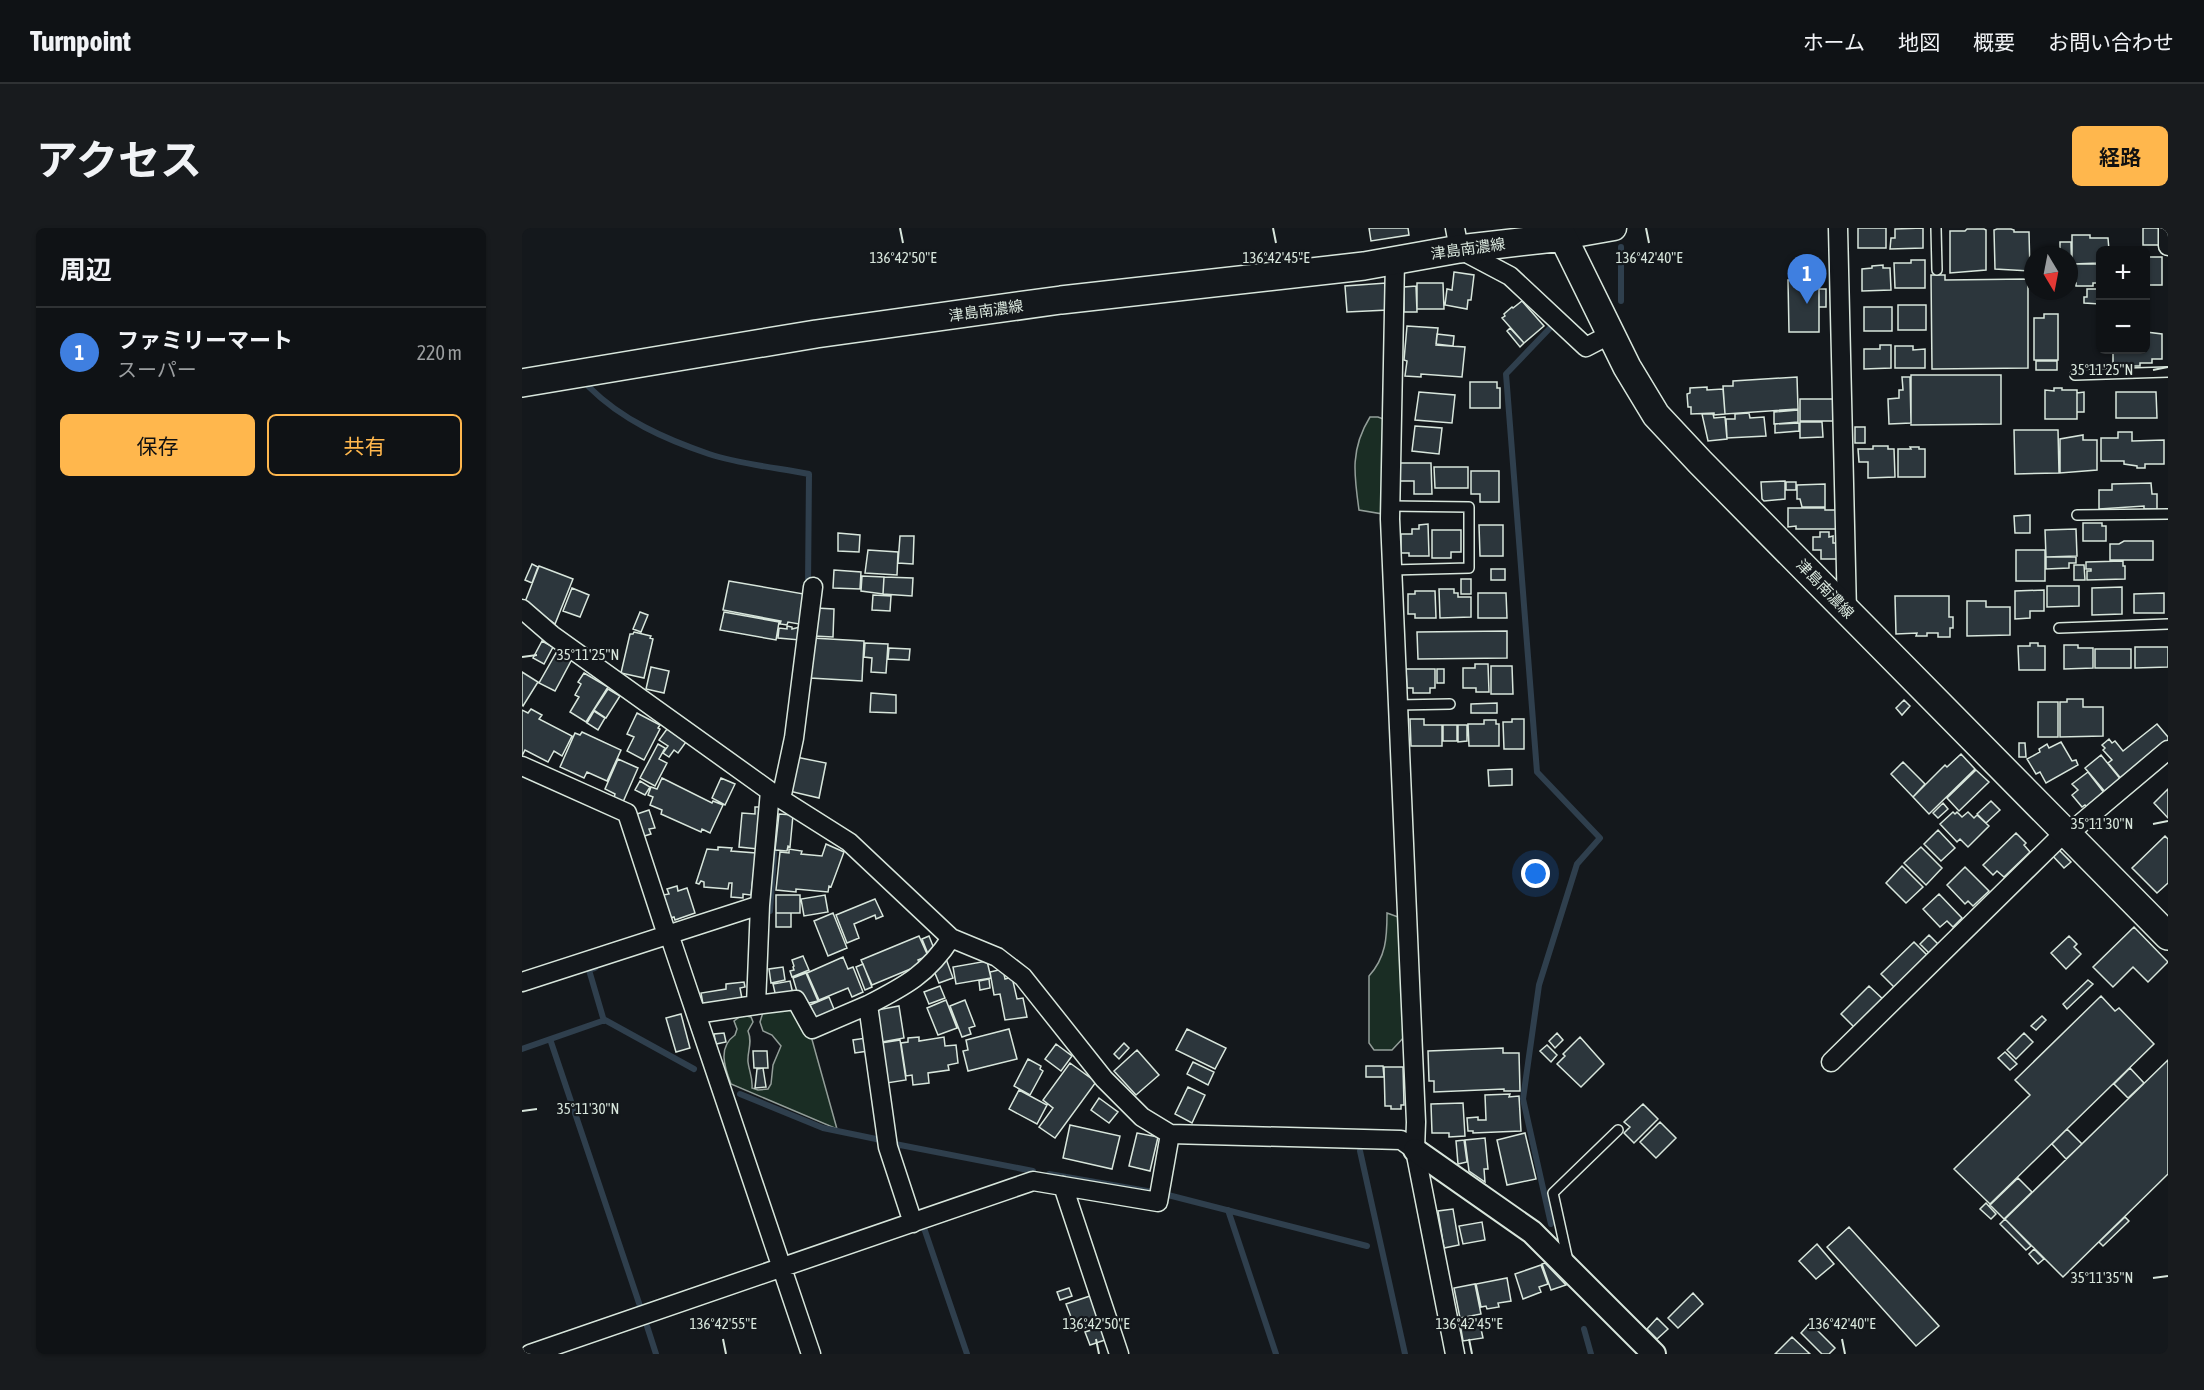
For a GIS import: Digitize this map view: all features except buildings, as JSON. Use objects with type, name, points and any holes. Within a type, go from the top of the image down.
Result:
[{"type":"main road","points":[[1561,232],[1614,228]]},
{"type":"main road","name":"津島南濃線","points":[[522,383],[816,334],[1061,300],[1364,266],[1395,260],[1457,239],[1561,232],[1627,367],[1656,415],[1847,612],[2168,936]]},
{"type":"street","points":[[1838,228],[1847,612]]},
{"type":"street","points":[[2168,228],[2168,246]]},
{"type":"street","points":[[1457,239],[1510,276],[1586,347],[1611,334]]},
{"type":"street","points":[[1395,260],[1392,570],[1416,1122],[1415,1150],[1455,1354]]},
{"type":"street","points":[[756,1005],[760,905],[776,795],[794,738],[813,587]]},
{"type":"street","points":[[522,609],[552,635],[776,795],[849,842],[951,938],[998,957],[1023,977],[1104,1079],[1142,1117],[1170,1134],[1401,1140],[1532,1232],[1654,1354]]},
{"type":"street","points":[[1831,1062],[2066,833],[2168,750]]},
{"type":"street","points":[[522,766],[627,813],[811,1354]]},
{"type":"street","points":[[522,982],[760,905]]},
{"type":"street","points":[[696,1014],[796,1000],[812,1029],[868,1005],[913,981],[942,952],[951,938]]},
{"type":"street","points":[[868,1005],[888,1147],[913,1223]]},
{"type":"street","points":[[530,1354],[1033,1181],[1158,1203],[1170,1134]]},
{"type":"street","points":[[1063,1186],[1119,1354]]},
{"type":"lane","points":[[1936,228],[1937,270]]},
{"type":"lane","points":[[2075,375],[2168,372]]},
{"type":"lane","points":[[1391,506],[1469,507],[1469,568],[1392,570]]},
{"type":"lane","points":[[2077,515],[2168,514]]},
{"type":"lane","points":[[2059,628],[2168,624]]},
{"type":"lane","points":[[1398,705],[1450,704]]},
{"type":"lane","points":[[1571,1271],[1553,1193],[1618,1130]]},
{"type":"green space","points":[[1370,417],[1386,420],[1383,514],[1359,510],[1357,497],[1356,451]]},
{"type":"green space","points":[[1387,913],[1401,918],[1406,1035],[1392,1050],[1374,1050],[1369,1043],[1369,976],[1379,962],[1384,947]]},
{"type":"green space","points":[[795,1005],[811,1036],[837,1129],[731,1084],[728,1077],[724,1051],[737,1029],[734,1021],[742,1015],[751,1017],[753,1022],[748,1031],[750,1039],[748,1065],[752,1088],[768,1089],[771,1084],[773,1065],[781,1046],[772,1035],[763,1031],[760,1022],[764,1009]]},
{"type":"waterway","points":[[1621,247],[1621,301]]},
{"type":"waterway","points":[[1550,328],[1506,374],[1537,772],[1600,838],[1577,864],[1539,985],[1523,1099],[1551,1224]]},
{"type":"waterway","points":[[589,387],[630,419],[676,442],[733,460],[809,474],[808,586]]},
{"type":"waterway","points":[[770,911],[776,828]]},
{"type":"waterway","points":[[595,968],[589,970],[604,1021]]},
{"type":"waterway","points":[[522,1049],[605,1020],[694,1069]]},
{"type":"waterway","points":[[550,1039],[641,1309]]},
{"type":"waterway","points":[[740,1094],[823,1128],[881,1140]]},
{"type":"waterway","points":[[897,1149],[895,1144],[1033,1171]]},
{"type":"waterway","points":[[1360,1151],[1405,1354]]},
{"type":"waterway","points":[[1049,1174],[1153,1192]]},
{"type":"waterway","points":[[1168,1195],[1367,1246]]},
{"type":"waterway","points":[[1228,1210],[1276,1354]]},
{"type":"waterway","points":[[924,1228],[967,1354]]},
{"type":"waterway","points":[[646,1323],[656,1354]]},
{"type":"waterway","points":[[1584,1329],[1591,1354]]},
{"type":"place","name":"ファミリーマート","points":[[1807,304]]}]
